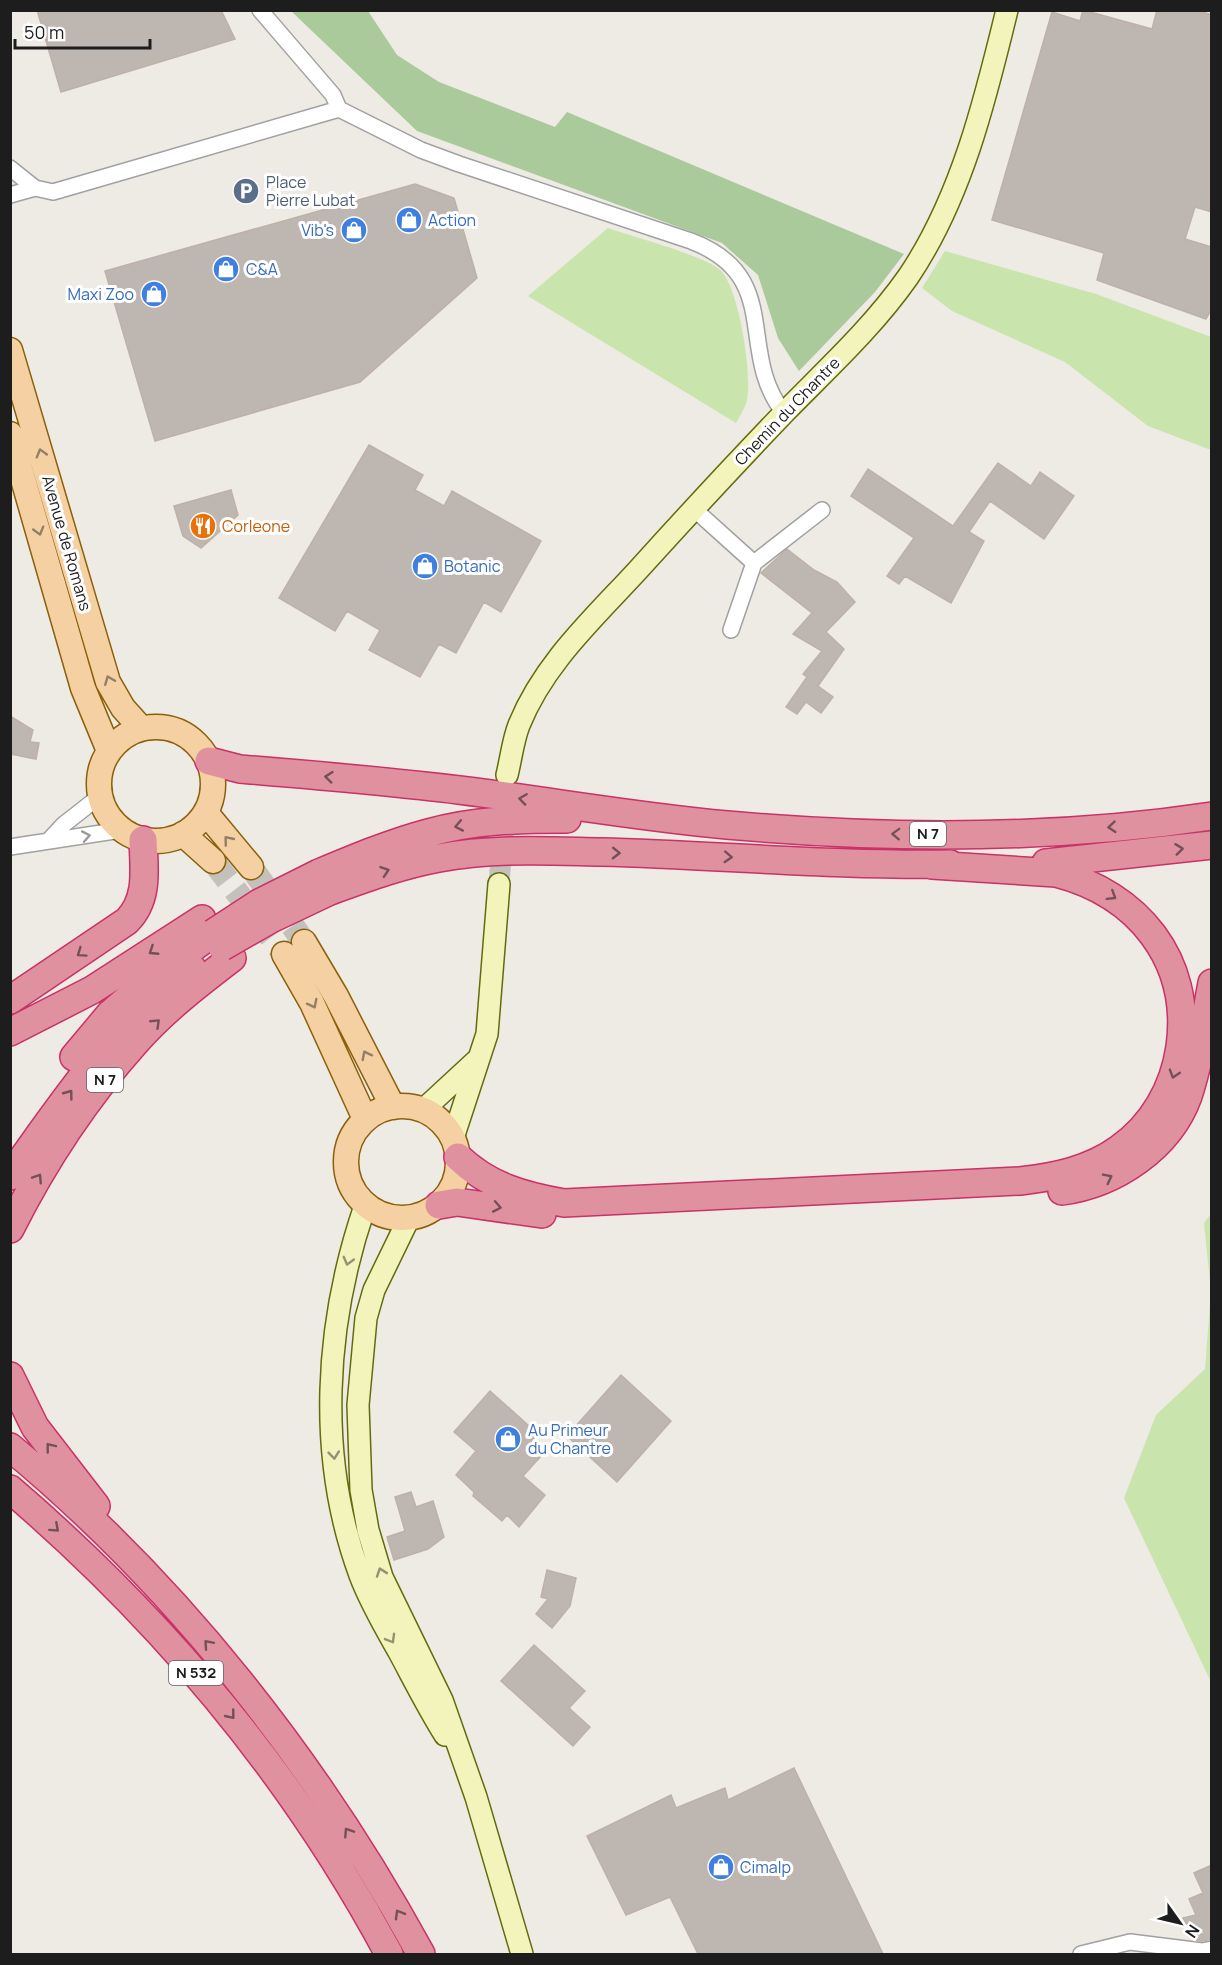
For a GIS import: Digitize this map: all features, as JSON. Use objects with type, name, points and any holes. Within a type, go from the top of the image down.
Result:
[{"type":"highway","points":[[209,761],[240,769],[458,790],[685,821]]},
{"type":"highway","name":"N 7","points":[[10,1032],[92,990],[271,919],[320,876],[366,854],[429,832],[520,819],[685,821],[904,834],[1061,831],[1170,822],[1212,816]]},
{"type":"highway","points":[[21,994],[127,921],[135,913],[141,902],[144,877],[132,835]]},
{"type":"highway","name":"N 7","points":[[320,876],[390,869],[439,858],[489,851],[669,854],[932,865],[1066,863],[1212,845]]},
{"type":"highway","points":[[455,1147],[488,1180],[515,1193],[564,1203],[1020,1181],[1068,1173],[1102,1160],[1119,1150],[1135,1137],[1158,1107],[1174,1076],[1178,1058],[1181,1037],[1181,996],[1176,978],[1158,942],[1124,904],[1076,878],[1056,873],[932,865]]},
{"type":"highway","name":"N 7","points":[[10,1144],[72,1059],[110,1014],[159,972],[217,939]]},
{"type":"highway","name":"N 7","points":[[10,1176],[99,1055],[137,1013],[217,939]]},
{"type":"highway","name":"N 7","points":[[10,1229],[28,1194],[63,1140],[136,1042],[187,993],[217,939]]},
{"type":"highway","points":[[439,1205],[457,1202],[559,1216],[630,1218],[1031,1196],[1100,1182],[1131,1165],[1154,1147],[1177,1116],[1187,1097],[1196,1066],[1212,983]]},
{"type":"highway","points":[[10,1376],[35,1427],[163,1592]]},
{"type":"highway","name":"N 532","points":[[10,1447],[77,1506],[163,1592],[227,1667],[321,1790],[421,1954]]},
{"type":"highway","name":"N 532","points":[[10,1489],[56,1528],[155,1626],[237,1723],[325,1845],[350,1884],[389,1954]]},
{"type":"main road","name":"Chemin du Chantre","points":[[507,775],[518,726],[556,659],[694,508],[883,308],[908,277],[932,235],[971,138],[991,76],[1007,10]]},
{"type":"main road","name":"Avenue de Romans","points":[[10,350],[108,682],[123,708],[141,728]]},
{"type":"main road","name":"Avenue de Romans","points":[[10,434],[83,688],[109,751]]},
{"type":"main road","points":[[154,726],[181,732],[202,749],[209,761],[214,788],[206,813],[196,825],[183,834],[164,841],[132,835],[104,809],[100,796],[99,773],[109,751],[123,737],[141,728],[154,726]]},
{"type":"main road","points":[[206,813],[250,867]]},
{"type":"main road","points":[[183,834],[213,861]]},
{"type":"main road","points":[[455,1147],[440,1121],[423,1110],[393,1107],[365,1119],[348,1144],[346,1173],[351,1187],[365,1206],[378,1214],[409,1218],[425,1214],[439,1205],[450,1191],[457,1174],[455,1147],[478,1059],[487,1034],[499,884]]},
{"type":"main road","points":[[365,1119],[312,1003],[294,948],[336,996],[393,1107]]},
{"type":"main road","points":[[423,1110],[478,1059]]},
{"type":"main road","points":[[365,1206],[343,1281],[334,1332],[331,1417],[340,1498],[359,1574],[373,1607],[428,1709],[462,1761]]},
{"type":"main road","points":[[409,1218],[374,1290],[366,1318],[358,1405],[361,1490],[368,1530],[382,1576],[442,1700],[476,1797],[521,1953]]},
{"type":"street","points":[[260,10],[333,95],[339,109],[431,153],[691,241],[718,254],[735,270],[748,289],[767,384],[774,400],[784,413]]},
{"type":"street","points":[[10,168],[35,188],[53,192],[339,109]]},
{"type":"street","points":[[10,195],[35,188]]},
{"type":"street","points":[[694,508],[754,563]]},
{"type":"street","points":[[731,630],[754,563],[822,510]]},
{"type":"street","points":[[50,839],[63,825],[100,796]]},
{"type":"street","points":[[10,848],[50,839],[68,840],[132,835]]},
{"type":"street","points":[[1081,1954],[1130,1942],[1202,1951],[1212,1949]]},
{"type":"green space","points":[[291,11],[368,11],[397,55],[439,82],[555,127],[567,112],[904,254],[875,292],[799,371],[778,338],[758,275],[722,243],[417,131]]},
{"type":"green space","points":[[608,228],[699,258],[720,270],[727,279],[739,313],[748,375],[746,403],[736,423],[528,296]]},
{"type":"green space","points":[[945,251],[1096,294],[1211,337],[1211,450],[1148,426],[1065,362],[952,311],[922,288]]},
{"type":"green space","points":[[1211,1214],[1211,1291],[1204,1223]]},
{"type":"green space","points":[[1211,1291],[1211,1682],[1124,1498],[1156,1415],[1205,1369]]},
{"type":"building","points":[[37,10],[221,10],[235,39],[61,92]]},
{"type":"building","points":[[1083,10],[1152,29],[1157,10],[1197,10],[1212,15],[1212,212],[1195,207],[1185,239],[1212,247],[1212,308],[1206,319],[1097,280],[1104,253],[992,220],[1052,12],[1080,21]]},
{"type":"building","points":[[415,184],[454,198],[477,278],[360,382],[155,441],[105,271]]},
{"type":"building","name":"Botanic","points":[[369,445],[423,475],[415,490],[444,506],[452,491],[541,541],[501,612],[484,602],[456,653],[439,644],[420,677],[369,650],[380,630],[347,611],[335,631],[279,598]]},
{"type":"building","points":[[998,463],[1031,486],[1040,472],[1074,496],[1044,539],[990,501],[969,532],[984,541],[951,603],[905,576],[899,584],[887,576],[914,538],[851,496],[868,469],[953,526]]},
{"type":"building","name":"Corleone","points":[[231,490],[238,515],[201,548],[183,536],[174,506]]},
{"type":"building","points":[[787,549],[814,570],[837,582],[855,602],[826,632],[844,649],[818,686],[833,697],[821,713],[806,702],[797,714],[786,707],[807,677],[803,674],[822,651],[793,634],[812,613],[761,573]]},
{"type":"building","points":[[10,716],[33,730],[30,742],[39,743],[36,759],[10,754]]},
{"type":"building","points":[[621,1375],[671,1421],[617,1482],[567,1436]]},
{"type":"building","points":[[490,1391],[538,1434],[529,1444],[542,1455],[523,1476],[545,1495],[519,1527],[507,1515],[502,1521],[473,1496],[474,1492],[456,1475],[476,1451],[454,1432]]},
{"type":"building","points":[[411,1492],[416,1507],[433,1501],[444,1537],[428,1549],[394,1560],[387,1537],[405,1531],[395,1497]]},
{"type":"building","points":[[547,1570],[576,1578],[570,1606],[552,1628],[536,1614],[548,1599],[541,1597]]},
{"type":"building","points":[[534,1645],[585,1691],[569,1708],[590,1727],[573,1746],[501,1681]]},
{"type":"building","name":"Cimalp","points":[[794,1768],[883,1954],[698,1954],[670,1897],[626,1915],[587,1836],[671,1795],[676,1808],[725,1788],[728,1800]]},
{"type":"building","points":[[1212,1865],[1212,1939],[1196,1940],[1183,1918],[1196,1915],[1189,1899],[1203,1893],[1194,1873]]},
{"type":"tunnel","points":[[499,884],[505,805]]},
{"type":"tunnel","points":[[213,861],[284,954]]},
{"type":"tunnel","points":[[251,867],[304,942]]},
{"type":"place","name":"Place Pierre Lubat","points":[[246,191]]},
{"type":"place","name":"Action","points":[[409,220]]},
{"type":"place","name":"Vib's","points":[[354,230]]},
{"type":"place","name":"C&A","points":[[226,269]]},
{"type":"place","name":"Maxi Zoo","points":[[154,294]]},
{"type":"place","name":"Corleone","points":[[203,526]]},
{"type":"place","name":"Botanic","points":[[425,566]]},
{"type":"place","name":"Au Primeur du Chantre","points":[[508,1439]]},
{"type":"place","name":"Cimalp","points":[[721,1867]]}]
